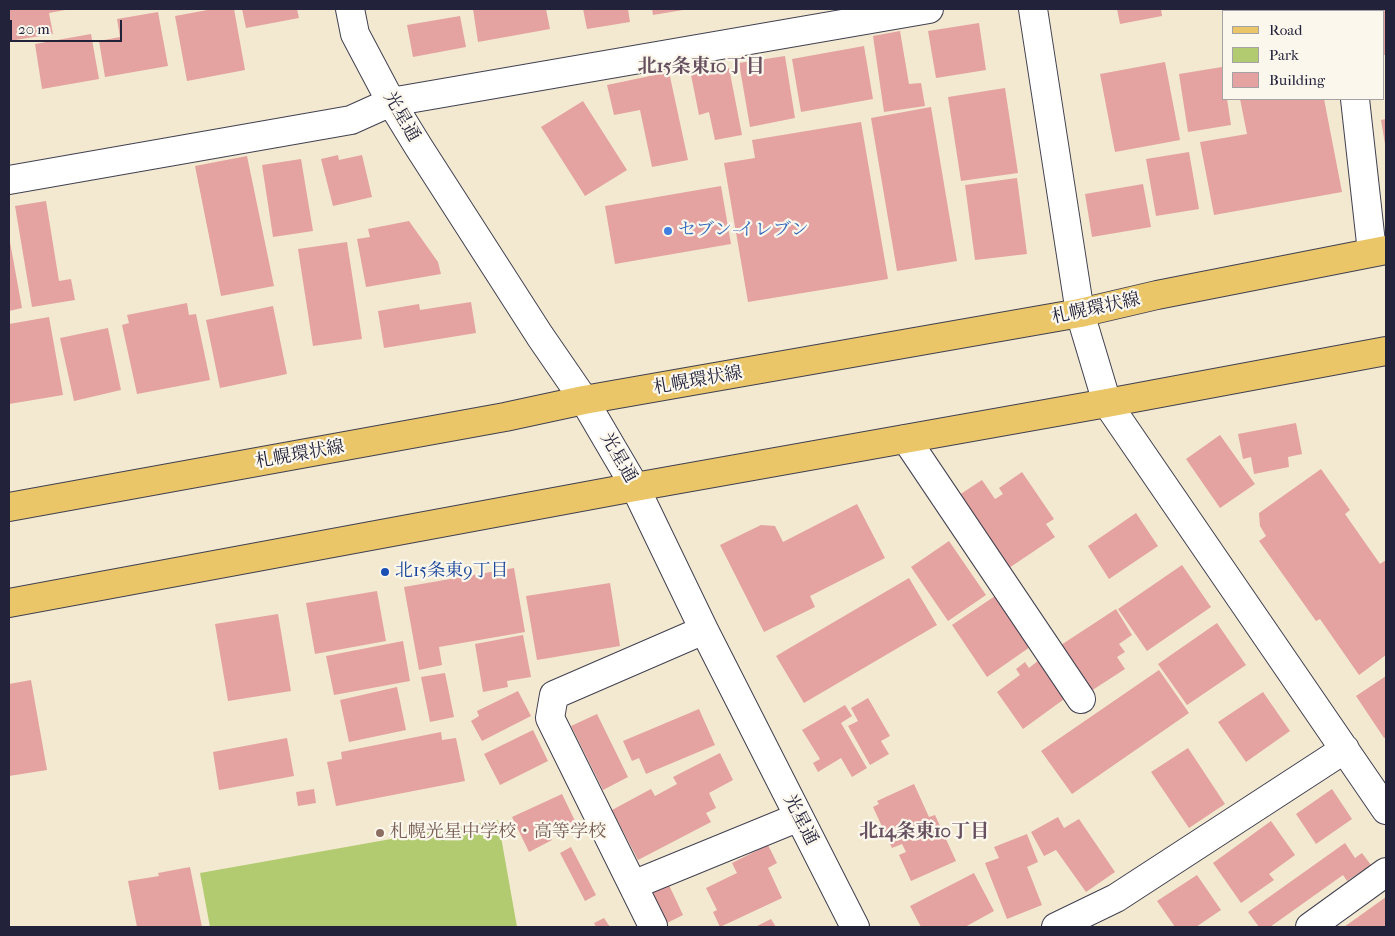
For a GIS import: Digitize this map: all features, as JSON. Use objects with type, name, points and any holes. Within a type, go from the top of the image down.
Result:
[{"type":"main road","name":"札幌環状線","points":[[9,507],[505,418],[584,400],[1080,313],[1157,295],[1379,251]]},
{"type":"main road","points":[[9,603],[1386,351]]},
{"type":"street","name":"光星通","points":[[350,9],[355,34],[391,102],[535,328],[584,400],[635,487],[704,630],[855,927]]},
{"type":"street","points":[[9,180],[351,120],[391,102],[928,9]]},
{"type":"street","points":[[1033,9],[1080,313],[1107,403],[1386,810]]},
{"type":"street","points":[[1355,100],[1379,251]]},
{"type":"street","points":[[906,439],[1081,699]]},
{"type":"street","points":[[653,926],[550,718],[554,695],[704,630]]},
{"type":"street","points":[[1056,927],[1116,898],[1345,750]]},
{"type":"street","points":[[633,885],[799,817]]},
{"type":"street","points":[[1310,927],[1386,872]]},
{"type":"green space","points":[[498,820],[517,927],[210,927],[200,873]]},
{"type":"building","points":[[9,9],[65,10],[49,13],[53,34],[9,41]]},
{"type":"building","points":[[213,9],[234,9],[245,70],[187,81],[175,16]]},
{"type":"building","points":[[242,9],[297,9],[299,18],[246,28]]},
{"type":"building","points":[[473,9],[546,9],[550,29],[478,42]]},
{"type":"building","points":[[583,9],[628,9],[630,22],[587,29]]},
{"type":"building","points":[[652,9],[683,9],[683,10],[653,15]]},
{"type":"building","points":[[1117,9],[1161,9],[1162,16],[1120,24]]},
{"type":"building","points":[[1386,9],[1386,55],[1385,10],[1372,10]]},
{"type":"building","points":[[158,12],[168,66],[105,77],[99,41],[120,37],[117,19]]},
{"type":"building","points":[[460,16],[466,47],[413,57],[407,25]]},
{"type":"building","points":[[979,23],[986,70],[936,78],[928,31]]},
{"type":"building","points":[[900,31],[909,84],[921,83],[925,106],[884,112],[873,36]]},
{"type":"building","points":[[91,34],[99,79],[42,89],[35,44]]},
{"type":"building","points":[[864,46],[873,99],[801,112],[792,59]]},
{"type":"building","points":[[785,56],[795,118],[750,127],[739,63]]},
{"type":"building","points":[[1165,62],[1180,140],[1115,152],[1100,74]]},
{"type":"building","points":[[1222,67],[1222,100],[1227,100],[1231,125],[1188,132],[1179,74]]},
{"type":"building","points":[[729,68],[742,135],[715,140],[709,112],[699,115],[691,75]]},
{"type":"building","points":[[669,72],[688,160],[652,167],[640,110],[614,115],[607,85]]},
{"type":"building","points":[[1005,88],[1018,173],[961,181],[948,97]]},
{"type":"building","points":[[1240,100],[1324,100],[1342,192],[1214,215],[1200,142],[1247,134]]},
{"type":"building","points":[[583,101],[627,170],[585,196],[541,127]]},
{"type":"building","points":[[931,107],[957,261],[897,271],[871,118]]},
{"type":"building","points":[[1386,119],[1386,144],[1385,144],[1381,120]]},
{"type":"building","points":[[861,122],[888,279],[748,302],[724,163],[755,158],[752,140]]},
{"type":"building","points":[[1189,152],[1199,209],[1156,216],[1146,159]]},
{"type":"building","points":[[338,155],[339,160],[362,155],[372,197],[333,206],[321,159]]},
{"type":"building","points":[[247,156],[274,286],[221,296],[195,166]]},
{"type":"building","points":[[301,159],[313,231],[273,237],[262,165]]},
{"type":"building","points":[[1017,178],[1027,254],[975,260],[965,185]]},
{"type":"building","points":[[1143,184],[1151,227],[1092,237],[1085,194]]},
{"type":"building","points":[[721,186],[731,244],[615,264],[605,206]]},
{"type":"building","points":[[46,201],[59,281],[71,279],[75,300],[32,307],[15,206]]},
{"type":"building","points":[[409,221],[438,262],[441,274],[366,287],[357,239],[370,237],[368,229]]},
{"type":"building","points":[[347,242],[362,339],[313,346],[298,249]]},
{"type":"building","points":[[9,243],[22,308],[9,311]]},
{"type":"building","points":[[471,302],[476,333],[384,348],[378,311],[419,304],[420,310]]},
{"type":"building","points":[[187,303],[189,315],[196,314],[210,380],[137,394],[122,325],[129,323],[127,315]]},
{"type":"building","points":[[273,306],[287,374],[220,388],[206,320]]},
{"type":"building","points":[[49,317],[63,395],[9,404],[9,324]]},
{"type":"building","points":[[108,328],[121,390],[74,401],[60,338]]},
{"type":"building","points":[[1296,423],[1302,454],[1288,457],[1289,467],[1254,474],[1251,457],[1243,459],[1238,434]]},
{"type":"building","points":[[1220,435],[1255,484],[1220,508],[1186,459]]},
{"type":"building","points":[[1321,469],[1350,510],[1345,514],[1380,564],[1386,560],[1386,655],[1359,675],[1320,619],[1316,621],[1259,541],[1266,536],[1260,526],[1259,513]]},
{"type":"building","points":[[1022,472],[1054,519],[1046,524],[1055,537],[1009,568],[959,495],[982,480],[995,499],[1003,494],[999,488]]},
{"type":"building","points":[[857,504],[885,558],[810,596],[815,607],[764,632],[720,545],[761,525],[775,526],[783,542]]},
{"type":"building","points":[[1136,513],[1158,546],[1109,579],[1088,546]]},
{"type":"building","points":[[949,541],[986,595],[948,621],[911,567]]},
{"type":"building","points":[[1182,565],[1211,607],[1147,651],[1118,609]]},
{"type":"building","points":[[514,568],[525,632],[439,647],[442,665],[419,670],[404,587]]},
{"type":"building","points":[[909,578],[937,625],[804,703],[776,656]]},
{"type":"building","points":[[610,583],[620,646],[537,660],[526,596]]},
{"type":"building","points":[[377,591],[386,641],[315,654],[306,603]]},
{"type":"building","points":[[995,596],[1030,647],[987,677],[952,625]]},
{"type":"building","points":[[1116,609],[1132,635],[1119,644],[1125,652],[1117,657],[1125,669],[1091,691],[1061,645]]},
{"type":"building","points":[[278,614],[291,691],[228,701],[215,624]]},
{"type":"building","points":[[1217,623],[1246,665],[1187,705],[1158,664]]},
{"type":"building","points":[[523,635],[531,677],[507,681],[508,687],[483,692],[475,644]]},
{"type":"building","points":[[403,641],[410,681],[334,695],[326,656]]},
{"type":"building","points":[[1039,660],[1067,697],[1023,729],[997,692],[1020,675],[1016,669],[1025,662],[1029,668]]},
{"type":"building","points":[[1159,670],[1189,713],[1072,794],[1041,751]]},
{"type":"building","points":[[445,673],[454,717],[430,722],[421,677]]},
{"type":"building","points":[[1386,676],[1386,737],[1384,738],[1356,696]]},
{"type":"building","points":[[31,680],[47,770],[9,776],[9,684]]},
{"type":"building","points":[[397,687],[406,730],[349,742],[340,700]]},
{"type":"building","points":[[518,691],[531,716],[482,741],[471,721],[479,716],[477,711]]},
{"type":"building","points":[[1263,692],[1290,731],[1246,762],[1218,722]]},
{"type":"building","points":[[868,698],[890,736],[881,741],[889,754],[870,765],[848,726],[858,721],[851,708]]},
{"type":"building","points":[[845,705],[852,716],[841,723],[867,768],[852,777],[841,758],[818,772],[813,763],[820,759],[802,730]]},
{"type":"building","points":[[699,709],[715,745],[646,774],[639,758],[632,761],[623,741]]},
{"type":"building","points":[[597,714],[628,777],[603,790],[571,726]]},
{"type":"building","points":[[533,730],[548,761],[500,785],[484,754]]},
{"type":"building","points":[[441,732],[442,740],[456,738],[465,781],[336,806],[327,762],[342,759],[341,752]]},
{"type":"building","points":[[287,738],[294,776],[219,790],[213,752]]},
{"type":"building","points":[[1188,748],[1225,804],[1189,828],[1151,772]]},
{"type":"building","points":[[720,753],[733,780],[709,793],[716,808],[706,813],[711,822],[638,860],[612,810],[651,789],[655,796],[677,784],[673,777]]},
{"type":"building","points":[[914,784],[929,817],[935,815],[956,861],[911,881],[899,855],[906,852],[902,844],[892,848],[873,807],[879,804],[877,801]]},
{"type":"building","points":[[314,789],[316,803],[298,806],[296,792]]},
{"type":"building","points":[[1332,789],[1352,819],[1316,844],[1296,814]]},
{"type":"building","points":[[562,794],[575,821],[549,834],[552,840],[529,852],[512,817]]},
{"type":"building","points":[[1058,817],[1064,828],[1079,819],[1115,872],[1086,892],[1056,850],[1044,856],[1031,832]]},
{"type":"building","points":[[1271,821],[1295,855],[1269,874],[1274,880],[1241,903],[1213,863]]},
{"type":"building","points":[[1027,834],[1038,862],[1027,867],[1042,905],[1007,919],[985,863],[999,858],[994,847]]},
{"type":"building","points":[[1345,843],[1355,858],[1362,853],[1371,865],[1347,881],[1343,875],[1270,927],[1259,927],[1248,912]]},
{"type":"building","points":[[768,845],[777,863],[768,868],[782,898],[720,927],[713,912],[717,910],[706,888],[737,873],[732,863]]},
{"type":"building","points":[[571,847],[596,895],[585,901],[560,853]]},
{"type":"building","points":[[190,867],[202,927],[137,927],[128,881],[159,876],[158,873]]},
{"type":"building","points":[[974,873],[994,911],[965,927],[921,927],[910,906]]},
{"type":"building","points":[[1197,875],[1221,910],[1196,927],[1175,927],[1157,901]]},
{"type":"building","points":[[668,883],[683,915],[667,923],[652,891]]},
{"type":"building","points":[[1386,897],[1386,927],[1344,927]]},
{"type":"building","points":[[604,918],[610,927],[596,927],[594,923]]},
{"type":"building","points":[[771,919],[776,927],[755,927]]},
{"type":"place","name":"セブン-イレブン","points":[[668,231]]},
{"type":"place","name":"北15条東9丁目","points":[[385,572]]},
{"type":"place","name":"札幌光星中学校・高等学校","points":[[380,833]]},
{"type":"district","name":"北15条東10丁目","points":[[701,67]]},
{"type":"district","name":"北14条東10丁目","points":[[924,832]]}]
